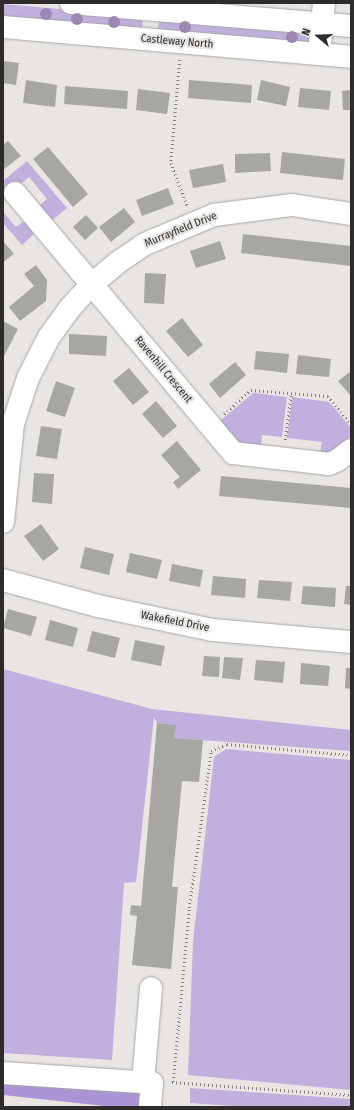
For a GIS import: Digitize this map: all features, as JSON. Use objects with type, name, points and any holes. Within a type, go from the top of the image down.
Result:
[{"type":"street","points":[[71,3],[154,10],[323,13],[351,26]]},
{"type":"street","points":[[151,40],[154,10]]},
{"type":"street","points":[[319,54],[323,13]]},
{"type":"street","name":"Castleway North","points":[[3,27],[351,57]]},
{"type":"street","name":"Ravenhill Crescent","points":[[15,194],[233,453],[329,464],[338,460],[351,450]]},
{"type":"street","name":"Murrayfield Drive","points":[[3,522],[13,424],[28,378],[49,337],[71,307],[91,285],[117,263],[145,244],[195,222],[220,214],[292,205],[351,214]]},
{"type":"street","name":"Wakefield Drive","points":[[3,580],[98,606],[213,630],[351,642]]},
{"type":"street","points":[[143,1082],[151,988]]},
{"type":"street","points":[[3,1073],[152,1082],[150,1107]]},
{"type":"path","points":[[181,42],[171,163],[195,222]]},
{"type":"path","points":[[211,426],[251,390],[328,396],[351,424]]},
{"type":"path","points":[[282,459],[291,393]]},
{"type":"path","points":[[351,755],[227,744],[211,751],[189,908],[173,1082],[351,1096]]},
{"type":"shaded area","points":[[3,4],[140,16],[143,23],[142,29],[3,21]]},
{"type":"shaded area","points":[[167,19],[310,30],[311,42],[308,46],[158,29],[159,22]]},
{"type":"shaded area","points":[[27,161],[67,208],[50,222],[38,207],[47,199],[29,177],[3,199],[3,181]]},
{"type":"shaded area","points":[[3,212],[16,227],[24,221],[34,234],[22,245],[3,223]]},
{"type":"shaded area","points":[[253,393],[287,397],[282,437],[262,435],[261,448],[240,445],[219,422]]},
{"type":"shaded area","points":[[292,397],[329,402],[351,428],[351,436],[330,453],[320,455],[322,442],[287,438]]},
{"type":"shaded area","points":[[3,669],[152,709],[351,730],[351,751],[174,738],[175,725],[157,723],[154,717],[136,882],[124,883],[112,1060],[3,1053]]},
{"type":"shaded area","points":[[226,749],[351,760],[351,1090],[188,1075],[193,942],[214,757]]},
{"type":"shaded area","points":[[3,1081],[142,1089],[141,1107],[114,1107],[3,1095]]},
{"type":"shaded area","points":[[190,1088],[351,1099],[351,1107],[249,1107],[190,1103]]},
{"type":"building","points":[[3,61],[19,63],[16,85],[3,83]]},
{"type":"building","points":[[26,80],[57,85],[55,107],[23,103]]},
{"type":"building","points":[[189,80],[252,85],[251,103],[188,98]]},
{"type":"building","points":[[261,80],[290,87],[286,106],[257,100]]},
{"type":"building","points":[[65,86],[128,91],[127,109],[64,104]]},
{"type":"building","points":[[300,88],[331,91],[329,110],[298,107]]},
{"type":"building","points":[[138,89],[170,93],[167,114],[136,110]]},
{"type":"building","points":[[351,90],[351,110],[343,110],[342,91]]},
{"type":"building","points":[[8,141],[21,156],[3,170],[3,145]]},
{"type":"building","points":[[48,147],[88,194],[73,207],[33,159]]},
{"type":"building","points":[[282,152],[345,159],[343,180],[280,173]]},
{"type":"building","points":[[270,153],[271,171],[235,173],[235,154]]},
{"type":"building","points":[[223,164],[226,182],[193,188],[189,170]]},
{"type":"building","points":[[168,188],[174,204],[142,216],[136,200]]},
{"type":"building","points":[[124,208],[135,222],[111,242],[99,227]]},
{"type":"building","points":[[86,215],[98,228],[85,240],[73,227]]},
{"type":"building","points":[[243,234],[351,246],[351,266],[241,253]]},
{"type":"building","points":[[3,241],[14,254],[3,262]]},
{"type":"building","points":[[220,241],[226,259],[196,268],[190,251]]},
{"type":"building","points":[[36,265],[47,280],[46,301],[20,321],[9,307],[34,286],[24,274]]},
{"type":"building","points":[[145,273],[166,274],[164,304],[144,303]]},
{"type":"building","points":[[182,318],[203,345],[188,357],[166,331]]},
{"type":"building","points":[[3,321],[18,329],[3,358]]},
{"type":"building","points":[[69,334],[107,336],[106,356],[69,354]]},
{"type":"building","points":[[256,351],[289,354],[287,373],[254,369]]},
{"type":"building","points":[[298,355],[331,359],[329,377],[296,374]]},
{"type":"building","points":[[235,362],[246,375],[220,398],[209,384]]},
{"type":"building","points":[[129,368],[149,392],[133,405],[113,381]]},
{"type":"building","points":[[351,371],[351,396],[338,381]]},
{"type":"building","points":[[56,381],[75,388],[65,417],[46,411]]},
{"type":"building","points":[[156,401],[177,426],[163,438],[142,414]]},
{"type":"building","points":[[41,426],[62,429],[57,459],[36,456]]},
{"type":"building","points":[[177,441],[201,470],[178,489],[173,482],[180,477],[161,455]]},
{"type":"building","points":[[34,473],[54,474],[52,504],[32,502]]},
{"type":"building","points":[[221,476],[351,488],[351,508],[219,496]]},
{"type":"building","points":[[41,524],[59,549],[43,561],[24,536]]},
{"type":"building","points":[[85,547],[114,554],[109,575],[80,568]]},
{"type":"building","points":[[130,553],[162,560],[157,579],[126,572]]},
{"type":"building","points":[[172,564],[203,570],[200,587],[169,581]]},
{"type":"building","points":[[213,576],[246,579],[245,598],[211,595]]},
{"type":"building","points":[[259,580],[292,582],[290,601],[257,598]]},
{"type":"building","points":[[303,586],[336,588],[335,607],[301,604]]},
{"type":"building","points":[[346,586],[351,586],[351,605],[344,604]]},
{"type":"building","points":[[8,609],[37,617],[31,636],[3,628]]},
{"type":"building","points":[[50,620],[78,628],[73,647],[45,640]]},
{"type":"building","points":[[92,631],[120,638],[115,658],[87,651]]},
{"type":"building","points":[[135,640],[165,646],[161,666],[131,660]]},
{"type":"building","points":[[204,656],[220,657],[219,677],[202,676]]},
{"type":"building","points":[[224,657],[243,658],[240,680],[222,678]]},
{"type":"building","points":[[256,660],[285,662],[283,683],[254,680]]},
{"type":"building","points":[[301,663],[330,666],[328,686],[300,684]]},
{"type":"building","points":[[346,668],[351,668],[351,689],[345,688]]},
{"type":"building","points":[[157,723],[176,725],[174,738],[203,740],[199,782],[182,781],[172,887],[178,887],[171,969],[132,965],[137,916],[130,915],[131,905],[141,906]]}]
